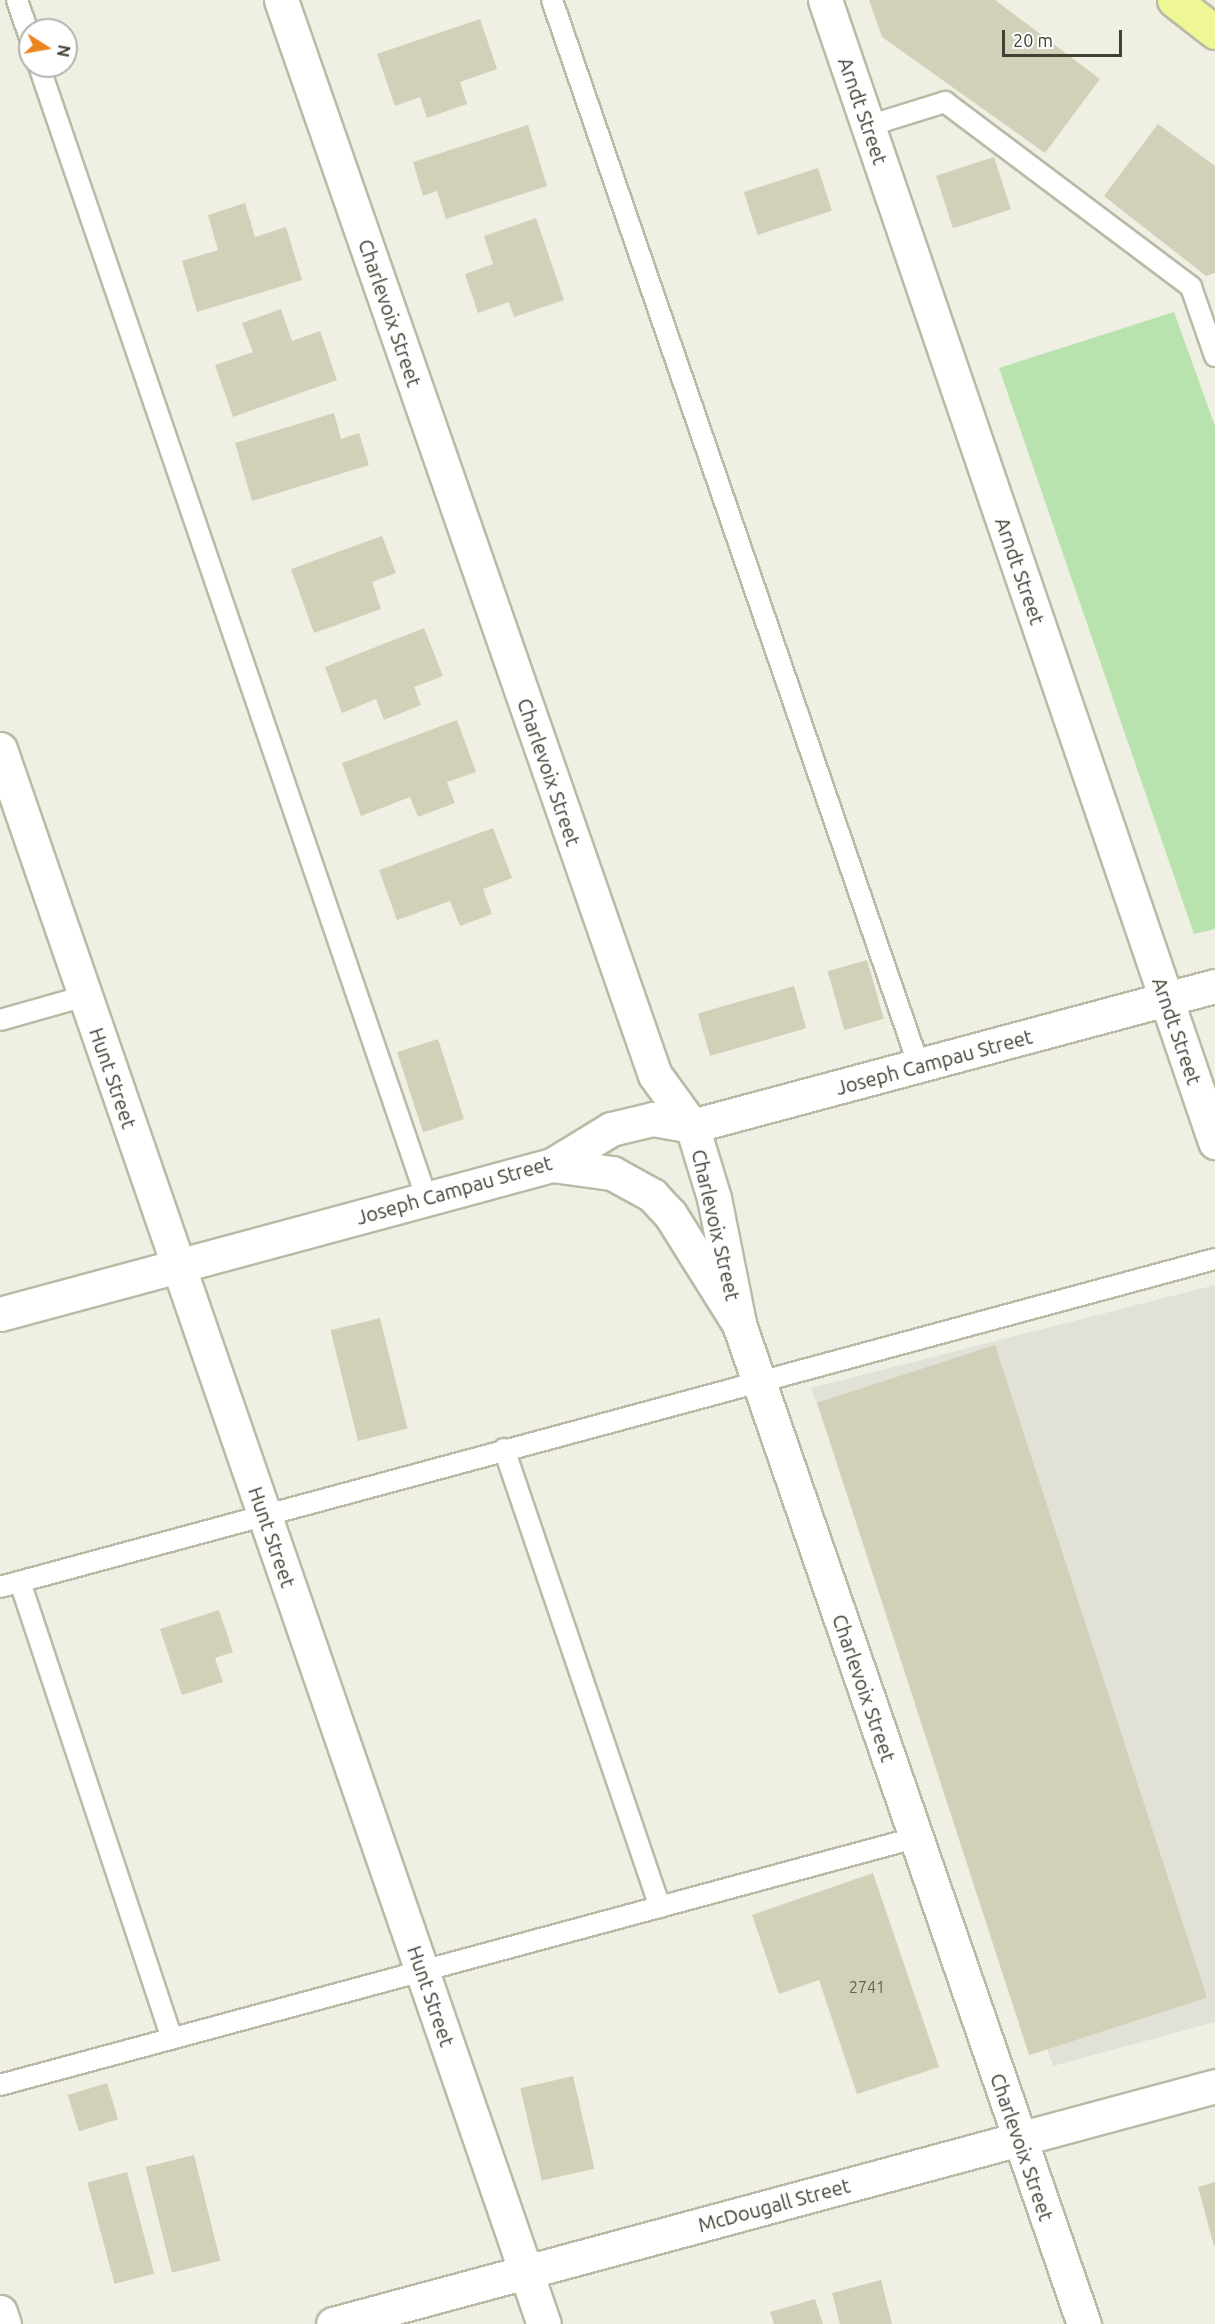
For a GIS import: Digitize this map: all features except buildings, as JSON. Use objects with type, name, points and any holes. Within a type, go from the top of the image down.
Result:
[{"type":"main road","points":[[1174,0],[1215,32]]},
{"type":"street","name":"Charlevoix Street","points":[[281,0],[655,1075],[692,1126],[714,1198],[739,1324],[1084,2324]]},
{"type":"street","name":"Arndt Street","points":[[825,0],[1215,1142]]},
{"type":"street","name":"Hunt Street","points":[[0,749],[544,2324]]},
{"type":"street","name":"Joseph Campau Street","points":[[0,1314],[552,1165],[611,1129],[653,1119],[692,1126],[1215,986]]},
{"type":"street","points":[[552,1165],[612,1173],[652,1195],[670,1214],[739,1324]]},
{"type":"street","name":"McDougall Street","points":[[333,2324],[1215,2086]]},
{"type":"street","points":[[0,2312],[4,2324]]},
{"type":"lane","points":[[17,0],[23,18]]},
{"type":"lane","points":[[552,0],[919,1066]]},
{"type":"lane","points":[[43,78],[427,1199]]},
{"type":"lane","points":[[868,126],[945,102],[1191,287],[1215,356]]},
{"type":"lane","points":[[0,1020],[85,996]]},
{"type":"lane","points":[[0,1587],[504,1449],[1215,1259]]},
{"type":"lane","points":[[504,1449],[660,1907]]},
{"type":"lane","points":[[20,1582],[172,2038]]},
{"type":"lane","points":[[0,2085],[915,1838]]},
{"type":"shaded area","points":[[1215,1285],[1215,2022],[1053,2066],[811,1388]]},
{"type":"green space","points":[[1174,312],[1215,426],[1215,929],[1194,934],[999,368]]}]
